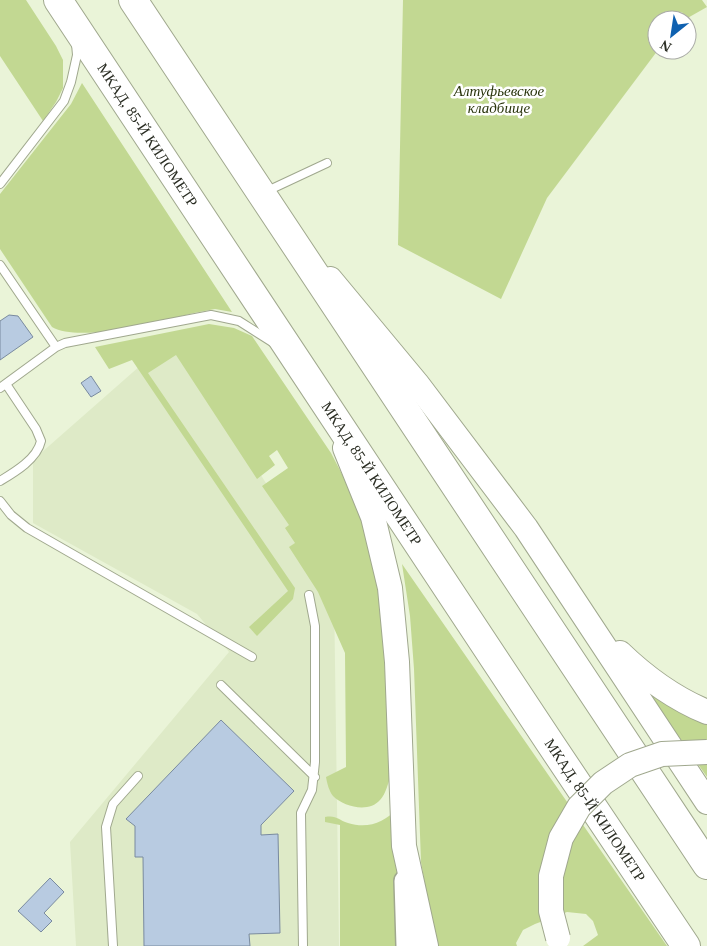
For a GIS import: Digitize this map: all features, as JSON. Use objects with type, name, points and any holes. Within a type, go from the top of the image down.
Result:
[{"type":"highway","name":"МКАД, 85-Й КИЛОМЕТР","points":[[58,0],[686,946]]},
{"type":"highway","points":[[133,0],[707,865]]},
{"type":"main road","points":[[264,198],[418,385],[526,528],[707,802]]},
{"type":"main road","points":[[322,399],[351,460],[373,517],[390,588],[398,662],[404,846],[426,946]]},
{"type":"main road","points":[[578,604],[614,647],[637,670],[680,700],[707,712]]},
{"type":"main road","points":[[560,942],[551,911],[551,876],[561,838],[579,807],[602,783],[630,765],[662,754],[707,752]]},
{"type":"street","points":[[404,846],[407,946]]},
{"type":"lane","points":[[0,184],[64,101],[77,56],[74,25]]},
{"type":"lane","points":[[264,198],[327,163]]},
{"type":"lane","points":[[0,264],[56,347]]},
{"type":"lane","points":[[0,481],[28,462],[37,452],[41,441],[36,429],[3,386],[64,343],[211,315],[240,321],[293,355]]},
{"type":"lane","points":[[0,500],[11,515],[27,528],[252,657]]},
{"type":"lane","points":[[303,946],[301,813],[312,790],[315,777],[315,626],[309,596]]},
{"type":"lane","points":[[221,685],[315,777]]},
{"type":"lane","points":[[113,946],[106,827],[113,804],[138,776]]},
{"type":"shaded area","points":[[174,336],[334,592],[339,946],[76,946],[70,842],[229,652],[197,614],[33,523],[33,460]]},
{"type":"green space","points":[[0,0],[26,0],[63,60],[63,88],[43,121],[0,56]]},
{"type":"green space","name":"Алтуфьевское кладбище","points":[[403,0],[702,0],[707,7],[697,13],[697,10],[647,10],[647,60],[650,60],[547,198],[501,299],[398,245]]},
{"type":"green space","points":[[82,83],[232,312],[215,309],[102,332],[65,332],[52,327],[0,249],[0,194],[71,104]]},
{"type":"green space","points":[[209,324],[234,328],[252,336],[331,453],[357,503],[369,541],[381,603],[391,775],[382,798],[370,806],[356,807],[343,803],[333,796],[327,782],[326,777],[346,767],[345,653],[318,592],[289,547],[295,543],[285,528],[289,525],[262,486],[288,468],[277,450],[269,456],[275,465],[257,479],[176,355],[148,373],[295,588],[293,599],[257,636],[249,627],[288,591],[132,360],[109,369],[95,347]]},
{"type":"green space","points":[[402,564],[667,946],[583,946],[598,935],[593,921],[586,914],[567,912],[523,930],[516,943],[517,946],[438,946],[431,919],[421,862],[414,669],[410,616]]},
{"type":"green space","points":[[648,693],[670,707],[707,723],[707,777]]},
{"type":"green space","points":[[397,808],[402,946],[340,946],[340,825],[325,822],[325,817],[335,817],[355,825],[369,825],[387,818]]},
{"type":"building","points":[[9,315],[18,316],[33,337],[0,360],[0,321]]},
{"type":"building","points":[[91,376],[101,391],[91,397],[81,383]]},
{"type":"building","points":[[221,720],[294,791],[261,825],[261,835],[278,834],[280,933],[249,934],[250,946],[144,946],[143,857],[135,857],[135,826],[126,819]]},
{"type":"building","points":[[50,878],[64,892],[44,913],[52,921],[41,932],[18,911]]}]
